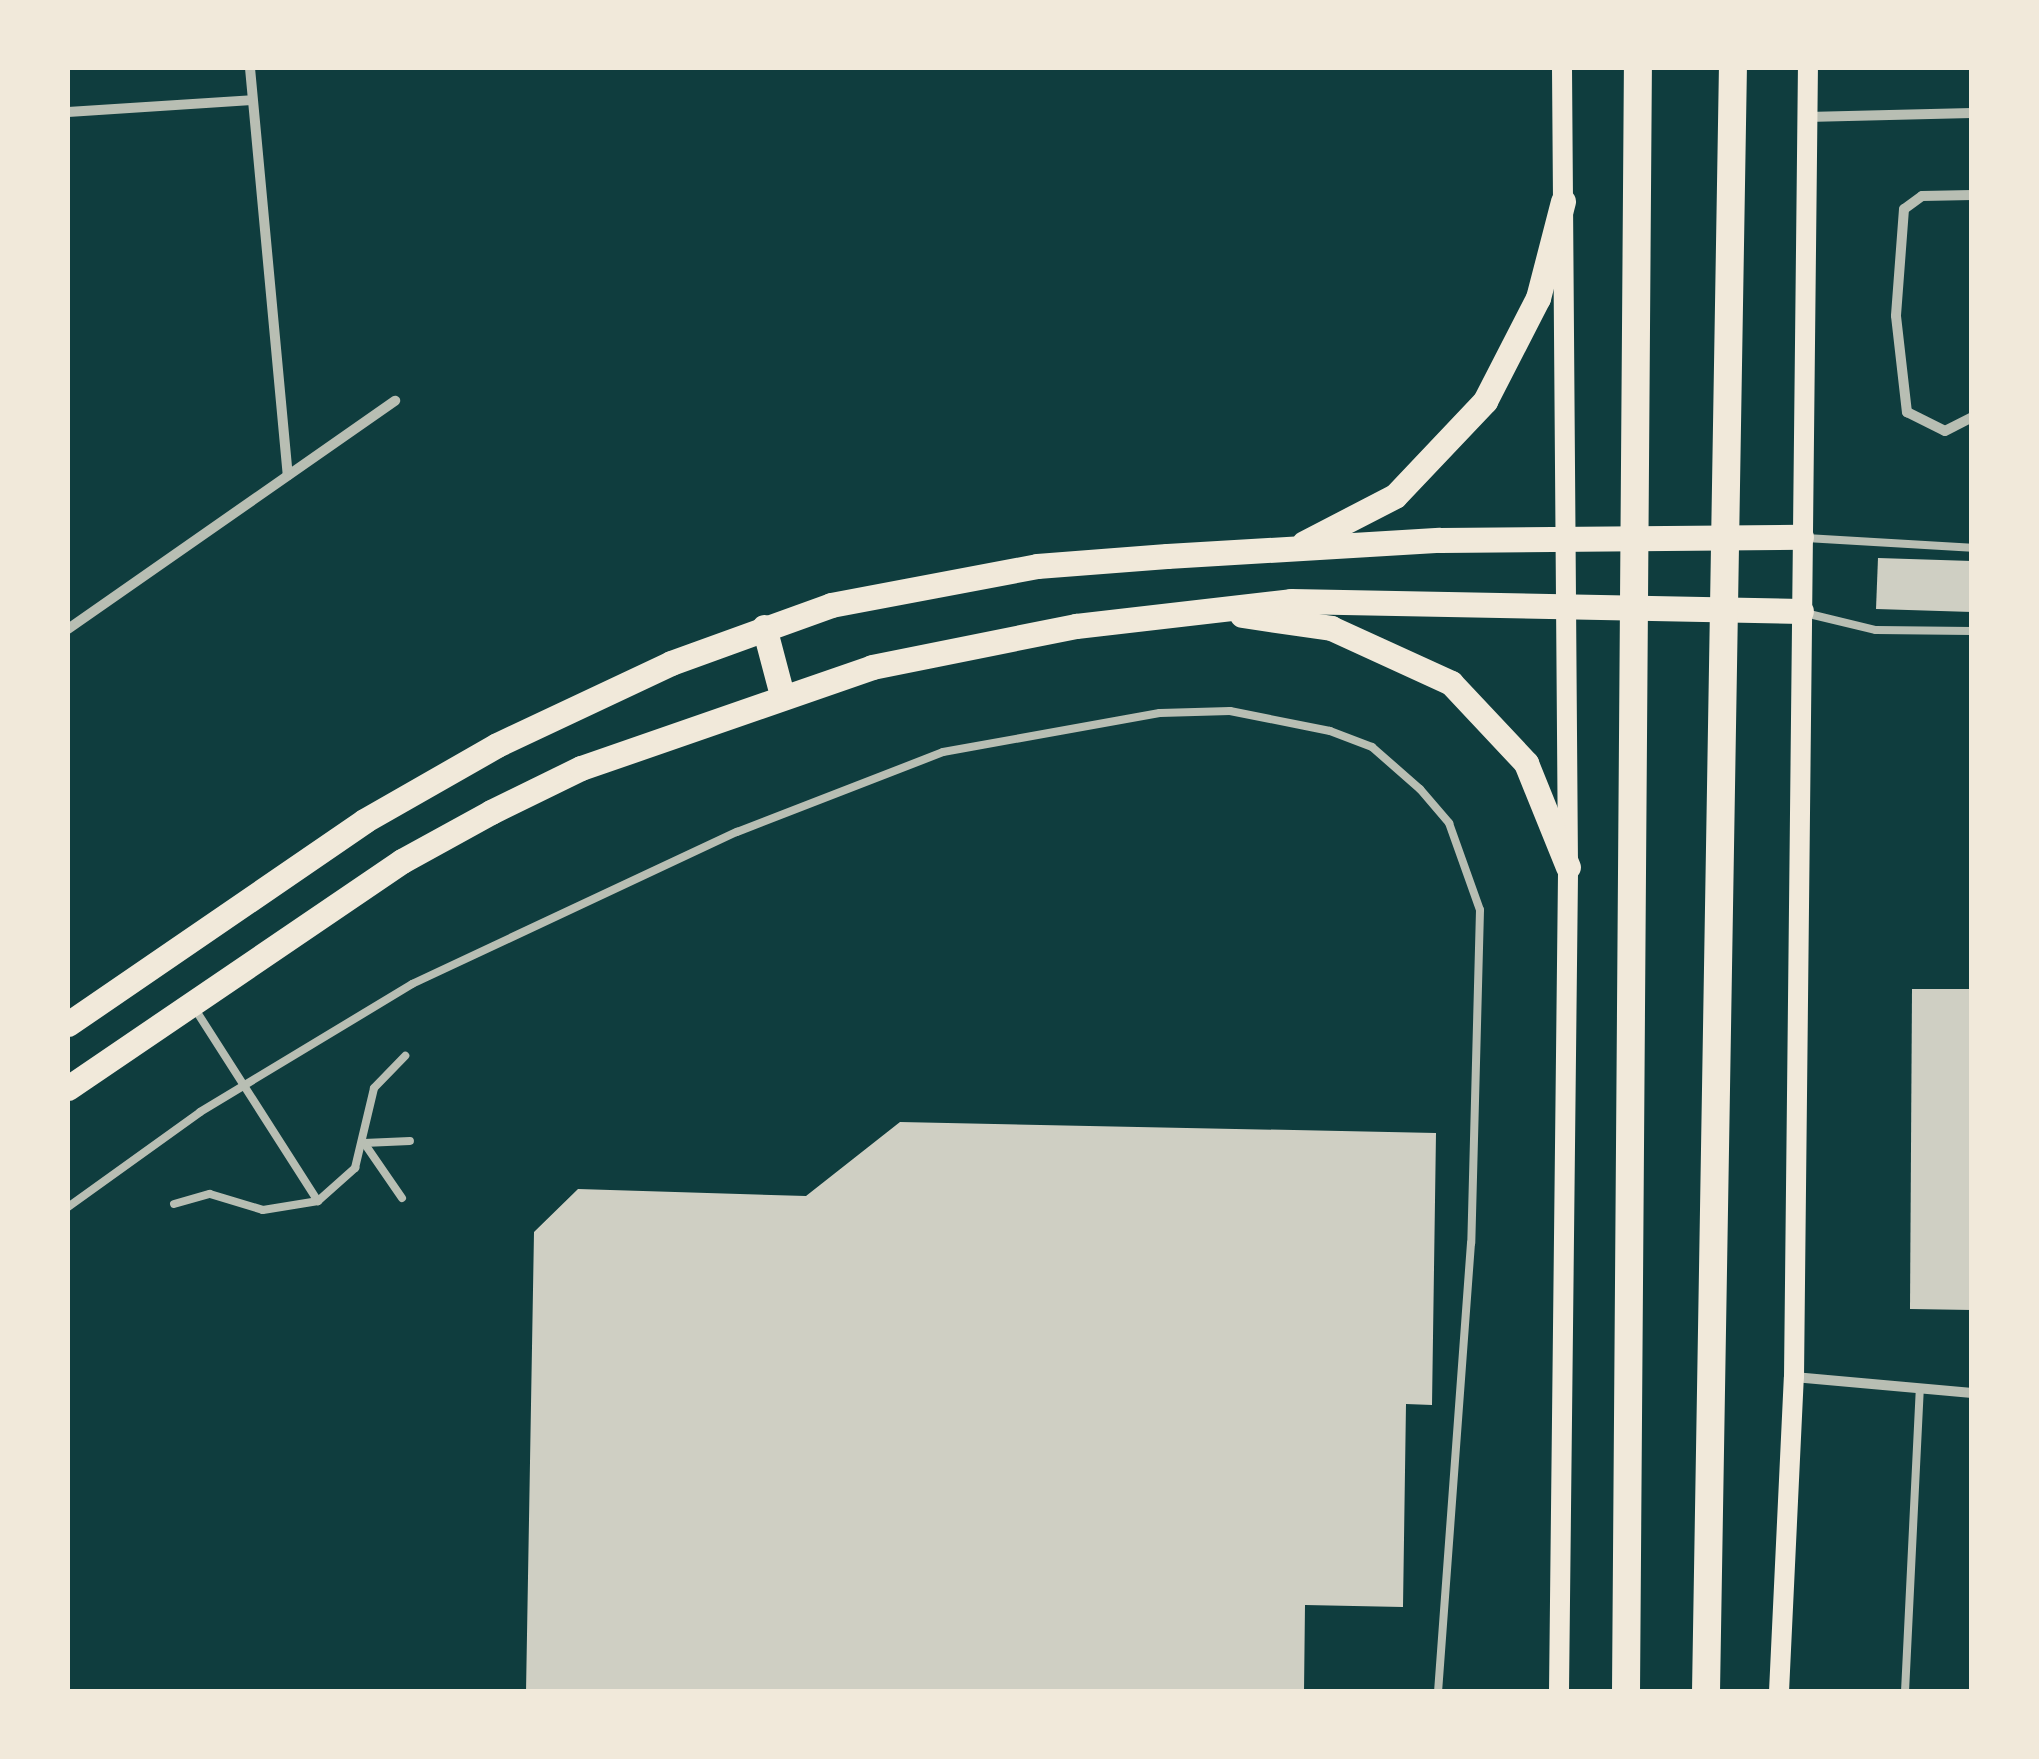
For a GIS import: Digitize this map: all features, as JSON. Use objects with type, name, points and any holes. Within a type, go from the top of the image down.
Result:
[{"type":"highway","points":[[1626,1692],[1638,68]]},
{"type":"highway","points":[[1706,1692],[1733,68]]},
{"type":"main road","points":[[1558,1692],[1568,868],[1562,68]]},
{"type":"main road","points":[[1779,1692],[1794,1377],[1808,68]]},
{"type":"main road","points":[[1293,548],[1395,496],[1476,413],[1538,298],[1563,201]]},
{"type":"main road","points":[[68,1024],[430,783],[589,700],[764,627],[1036,566],[1293,548],[1564,539],[1801,538]]},
{"type":"main road","points":[[68,1088],[190,1000],[491,812],[581,768],[782,695],[980,642],[1193,608],[1366,600],[1594,610],[1760,608],[1801,612]]},
{"type":"main road","points":[[1193,608],[1332,628],[1452,683],[1526,762],[1568,868]]},
{"type":"main road","points":[[764,627],[782,695]]},
{"type":"street","points":[[250,68],[288,475]]},
{"type":"street","points":[[68,112],[252,100]]},
{"type":"street","points":[[1806,117],[1972,114]]},
{"type":"street","points":[[1972,195],[1922,196],[1904,209],[1896,316],[1907,412],[1945,431],[1972,417]]},
{"type":"street","points":[[68,629],[395,401]]},
{"type":"street","points":[[1794,1377],[1972,1393]]},
{"type":"lane","points":[[1801,538],[1972,548]]},
{"type":"lane","points":[[1801,612],[1876,630],[1972,631]]},
{"type":"lane","points":[[68,1208],[244,1085],[412,984],[535,925],[943,752],[1102,719],[1230,711],[1372,747],[1449,823],[1480,910],[1471,1243],[1438,1692]]},
{"type":"lane","points":[[190,1000],[318,1201]]},
{"type":"lane","points":[[174,1204],[210,1194],[290,1211],[318,1201],[354,1168],[364,1143],[374,1088],[405,1056]]},
{"type":"lane","points":[[364,1143],[410,1141]]},
{"type":"lane","points":[[364,1143],[402,1198]]},
{"type":"lane","points":[[1905,1692],[1920,1388]]},
{"type":"building","points":[[1878,558],[1972,561],[1972,612],[1876,609]]},
{"type":"building","points":[[1912,989],[1972,989],[1972,1310],[1910,1309]]},
{"type":"building","points":[[900,1122],[1436,1133],[1432,1405],[1406,1404],[1403,1607],[1305,1605],[1304,1692],[526,1692],[534,1232],[578,1189],[806,1196]]}]
